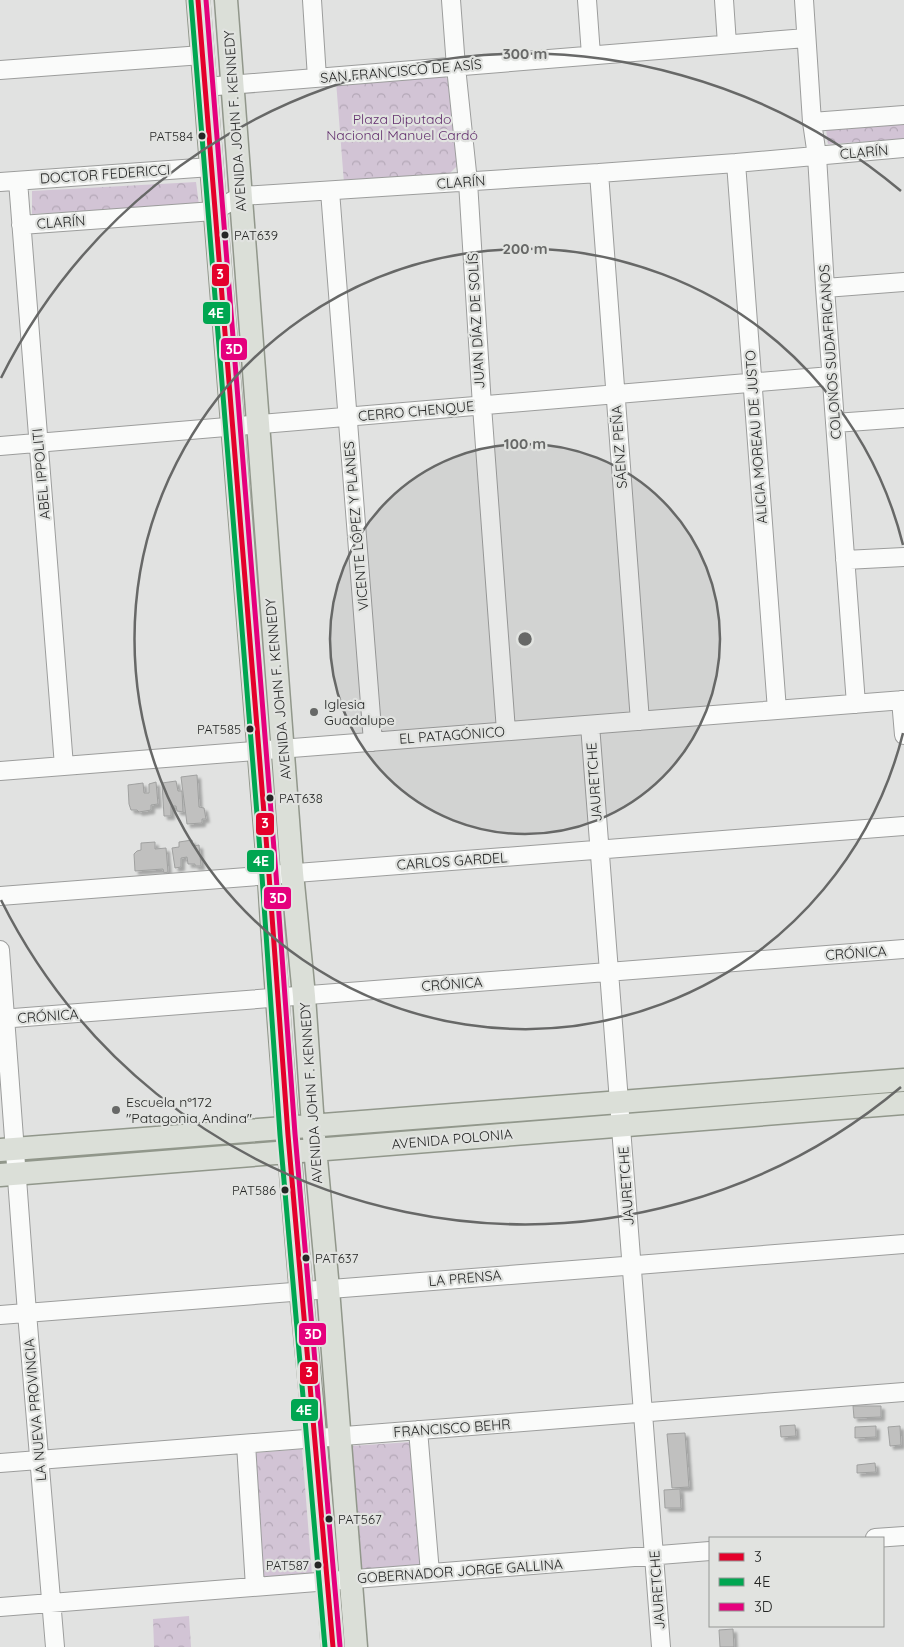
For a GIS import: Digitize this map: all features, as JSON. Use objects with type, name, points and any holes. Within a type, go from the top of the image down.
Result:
[{"type":"main road","name":"AVENIDA JOHN F. KENNEDY","points":[[198,0],[269,875],[276,998],[301,1291],[316,1438],[339,1580],[356,1647]]},
{"type":"main road","name":"AVENIDA JOHN F. KENNEDY","points":[[226,0],[257,425],[292,873],[304,996],[312,1126],[328,1289],[338,1437],[339,1580],[333,1647]]},
{"type":"main road","name":"AVENIDA POLONIA","points":[[7,1150],[904,1080]]},
{"type":"main road","name":"AVENIDA POLONIA","points":[[8,1174],[904,1103]]},
{"type":"street","points":[[312,0],[317,78]]},
{"type":"street","name":"JUAN DÍAZ DE SOLÍS","points":[[451,0],[468,182],[482,406],[506,731]]},
{"type":"street","points":[[587,0],[591,55]]},
{"type":"street","points":[[724,0],[727,44]]},
{"type":"street","name":"COLONOS SUDAFRICANOS","points":[[804,0],[856,704]]},
{"type":"street","name":"SAN FRANCISCO DE ASÍS","points":[[205,88],[806,38]]},
{"type":"street","points":[[0,70],[202,55]]},
{"type":"street","points":[[812,122],[904,115]]},
{"type":"street","name":"CLARÍN","points":[[21,225],[214,212],[241,196],[736,164],[904,148]]},
{"type":"street","name":"ALICIA MOREAU DE JUSTO","points":[[736,164],[777,710]]},
{"type":"street","name":"DOCTOR FEDERICCI","points":[[0,182],[211,167]]},
{"type":"street","name":"SÁENZ PEÑA","points":[[599,173],[640,721]]},
{"type":"street","name":"ABEL IPPOLITI","points":[[18,181],[64,766]]},
{"type":"street","name":"VICENTE LÓPEZ Y PLANES","points":[[330,191],[373,742]]},
{"type":"street","points":[[825,288],[904,282]]},
{"type":"street","name":"CERRO CHENQUE","points":[[0,446],[831,376]]},
{"type":"street","points":[[835,423],[904,418]]},
{"type":"street","points":[[845,560],[904,557]]},
{"type":"street","points":[[903,700],[904,736]]},
{"type":"street","name":"EL PATAGÓNICO","points":[[0,771],[903,700]]},
{"type":"street","name":"JAURETCHE","points":[[590,725],[661,1647]]},
{"type":"street","name":"CARLOS GARDEL","points":[[0,896],[904,826]]},
{"type":"street","name":"CRÓNICA","points":[[3,1019],[904,949]]},
{"type":"street","points":[[0,950],[7,1150]]},
{"type":"street","name":"LA NUEVA PROVINCIA","points":[[7,1150],[8,1174],[27,1313],[55,1647]]},
{"type":"street","name":"LA PRENSA","points":[[0,1315],[904,1244]]},
{"type":"street","name":"FRANCISCO BEHR","points":[[0,1463],[904,1392]]},
{"type":"street","points":[[418,1430],[430,1573]]},
{"type":"street","points":[[246,1444],[256,1587]]},
{"type":"street","points":[[884,1537],[904,1536]]},
{"type":"street","name":"GOBERNADOR JORGE GALLINA","points":[[0,1607],[709,1551]]},
{"type":"green space","name":"Plaza Diputado Nacional Manuel Cardó","points":[[441,74],[449,80],[459,164],[448,175],[344,183],[336,81]]},
{"type":"green space","points":[[904,123],[904,139],[828,144],[826,129]]},
{"type":"green space","points":[[196,182],[199,205],[32,214],[32,191]]},
{"type":"green space","points":[[411,1442],[421,1566],[361,1571],[351,1446]]},
{"type":"green space","points":[[302,1449],[312,1575],[264,1579],[254,1453]]},
{"type":"green space","points":[[189,1616],[191,1647],[154,1647],[153,1619]]},
{"type":"building","points":[[197,775],[199,807],[204,808],[206,819],[202,819],[202,823],[187,824],[181,777]]},
{"type":"building","points":[[176,781],[178,791],[182,791],[183,812],[177,811],[176,806],[171,806],[171,816],[164,816],[162,783]]},
{"type":"building","points":[[156,782],[158,804],[151,805],[151,810],[139,812],[131,810],[128,785],[143,783],[144,793],[149,793],[149,784]]},
{"type":"building","points":[[192,840],[193,846],[199,845],[201,866],[188,864],[187,857],[181,858],[181,867],[175,868],[172,848],[179,847],[179,842]]},
{"type":"building","points":[[155,842],[155,849],[166,848],[168,872],[164,873],[163,869],[135,871],[134,854],[141,850],[141,843]]},
{"type":"building","points":[[853,1406],[881,1406],[881,1417],[854,1418]]},
{"type":"building","points":[[795,1425],[796,1436],[781,1437],[780,1426]]},
{"type":"building","points":[[876,1426],[876,1437],[855,1438],[855,1427]]},
{"type":"building","points":[[900,1426],[901,1445],[890,1446],[888,1427]]},
{"type":"building","points":[[685,1433],[689,1487],[672,1488],[667,1434]]},
{"type":"building","points":[[875,1463],[876,1472],[857,1473],[857,1465]]},
{"type":"building","points":[[680,1489],[681,1508],[665,1508],[664,1490]]},
{"type":"building","points":[[733,1629],[734,1647],[720,1647],[719,1630]]},
{"type":"transit line","name":"3","points":[[198,0],[269,875],[288,1135],[333,1647]]},
{"type":"transit line","name":"3D","points":[[206,0],[295,1134],[340,1646]]},
{"type":"transit line","name":"4E","points":[[191,1],[262,876],[280,1135],[325,1647]]},
{"type":"place","name":"PAT584","points":[[202,136]]},
{"type":"place","name":"PAT639","points":[[225,235]]},
{"type":"place","name":"Iglesia Guadalupe","points":[[314,712]]},
{"type":"place","name":"PAT585","points":[[250,729]]},
{"type":"place","name":"PAT638","points":[[270,798]]},
{"type":"place","name":"Escuela n°172 \"Patagonia Andina\"","points":[[116,1110]]},
{"type":"place","name":"PAT586","points":[[285,1190]]},
{"type":"place","name":"PAT637","points":[[306,1258]]},
{"type":"place","name":"PAT567","points":[[329,1519]]},
{"type":"place","name":"PAT587","points":[[318,1565]]}]
